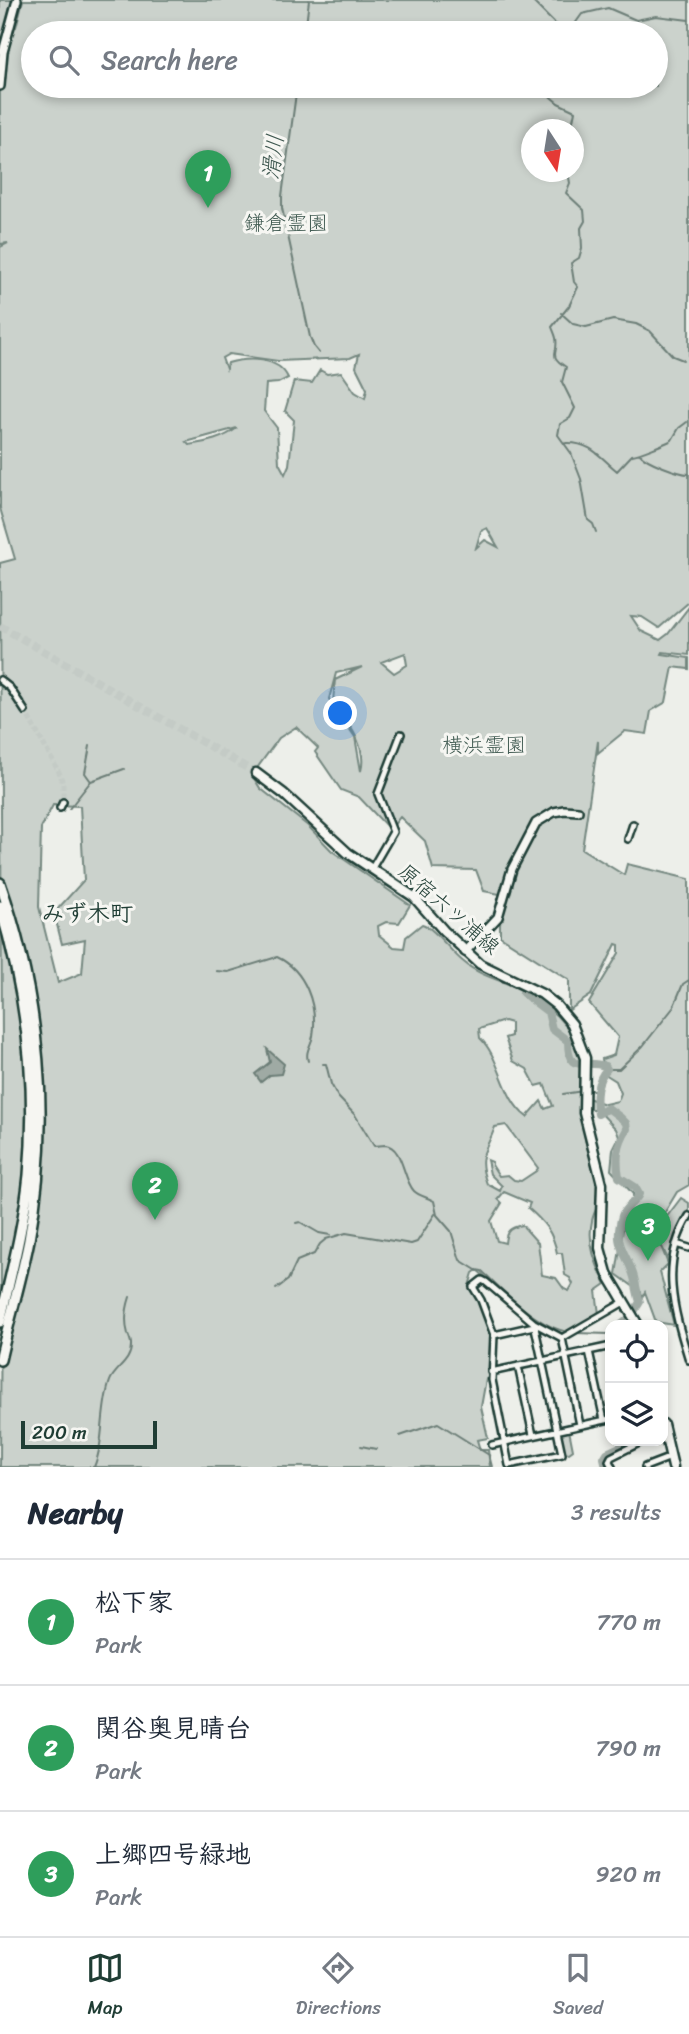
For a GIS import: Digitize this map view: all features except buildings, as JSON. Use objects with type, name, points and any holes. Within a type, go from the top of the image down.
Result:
[{"type":"highway","points":[[0,883],[24,967],[34,1023],[40,1085],[35,1198],[29,1239],[0,1360]]},
{"type":"highway","points":[[0,906],[11,948],[28,1044],[31,1145],[22,1223],[0,1322]]},
{"type":"highway","points":[[0,917],[11,948]]},
{"type":"main road","name":"原宿六ツ浦線","points":[[256,773],[284,794],[348,853],[414,897],[480,964],[552,1001],[572,1024],[585,1061],[586,1125],[602,1184],[600,1248],[607,1273],[635,1320]]},
{"type":"main road","points":[[668,1445],[673,1467]]},
{"type":"street","points":[[0,86],[3,52],[17,0]]},
{"type":"street","points":[[0,680],[10,688],[25,710]]},
{"type":"street","points":[[372,868],[393,832],[379,794],[401,734]]},
{"type":"street","points":[[465,951],[498,917],[512,869],[536,823],[554,812],[578,811]]},
{"type":"street","points":[[628,839],[632,824]]},
{"type":"street","points":[[689,1216],[680,1230],[670,1275],[689,1360]]},
{"type":"street","points":[[676,1244],[689,1248]]},
{"type":"street","points":[[560,1454],[509,1465],[491,1372],[494,1335],[481,1300],[473,1287],[482,1280],[486,1282],[534,1324],[568,1335],[626,1304]]},
{"type":"street","points":[[494,1335],[534,1324]]},
{"type":"street","points":[[534,1324],[562,1463]]},
{"type":"street","points":[[680,1328],[689,1325]]},
{"type":"street","points":[[568,1335],[565,1356],[580,1425]]},
{"type":"street","points":[[491,1372],[605,1347]]},
{"type":"street","points":[[589,1351],[605,1411]]},
{"type":"street","points":[[518,1366],[533,1435]]},
{"type":"street","points":[[492,1445],[605,1419]]},
{"type":"street","points":[[611,1467],[611,1457],[633,1446]]},
{"type":"street","points":[[608,1447],[616,1454]]},
{"type":"street","points":[[645,1467],[671,1457]]},
{"type":"green space","points":[[0,0],[13,0],[7,28],[16,27],[23,0],[689,0],[689,602],[659,628],[642,617],[631,616],[641,631],[660,640],[689,607],[689,655],[662,654],[689,658],[689,669],[673,667],[666,702],[651,711],[647,734],[625,731],[598,753],[598,741],[582,849],[624,875],[627,864],[689,879],[689,1185],[677,1192],[659,1222],[665,1219],[681,1198],[689,1203],[689,1212],[679,1228],[669,1261],[658,1239],[668,1264],[660,1272],[674,1325],[668,1324],[668,1320],[655,1320],[645,1292],[642,1297],[641,1292],[616,1274],[623,1230],[633,1202],[633,1194],[611,1170],[613,1149],[619,1137],[616,1129],[597,1109],[590,1109],[584,1131],[599,1188],[591,1237],[596,1262],[606,1284],[596,1291],[599,1314],[559,1336],[477,1270],[473,1273],[469,1286],[480,1304],[491,1338],[490,1376],[486,1379],[481,1407],[488,1438],[477,1440],[480,1450],[488,1450],[490,1467],[0,1467],[0,563],[15,559],[0,508],[0,247],[8,243],[0,244]],"holes":[[[229,354],[278,361],[350,358],[359,354],[356,367],[367,389],[365,398],[355,392],[341,372],[327,374],[320,370],[312,383],[294,381],[285,411],[294,420],[289,465],[285,474],[279,463],[277,428],[264,411],[266,384],[278,383],[288,378],[284,371],[270,362],[245,360],[228,363],[226,369],[222,358]],[[237,428],[208,441],[189,445],[186,442]],[[487,528],[498,547],[485,540],[476,548],[481,531]],[[405,653],[407,665],[394,673],[381,662]],[[362,667],[335,680],[333,701],[359,743],[361,771],[355,737],[329,699],[336,673]],[[296,727],[318,748],[315,752],[341,790],[359,797],[390,830],[400,817],[425,841],[433,869],[476,870],[484,891],[500,894],[500,936],[569,980],[569,1010],[591,995],[616,944],[619,945],[619,953],[589,1003],[618,1037],[614,1055],[602,1059],[605,1074],[616,1081],[621,1093],[618,1101],[605,1104],[582,1096],[583,1063],[578,1047],[566,1026],[539,1001],[518,988],[471,967],[427,926],[422,924],[406,937],[404,948],[394,947],[379,935],[378,926],[386,922],[399,923],[410,905],[332,851],[308,826],[260,788],[252,775],[279,738]],[[53,805],[80,806],[84,880],[54,913],[62,944],[85,939],[82,973],[58,983],[39,907],[41,828]],[[504,1021],[511,1023],[511,1036],[505,1038],[513,1061],[527,1069],[536,1086],[544,1084],[553,1106],[545,1109],[541,1101],[527,1117],[512,1100],[493,1056],[480,1038],[479,1029]],[[506,1125],[538,1168],[521,1181],[514,1180],[508,1175],[499,1176],[492,1162],[487,1160],[490,1174],[502,1186],[500,1191],[487,1184],[482,1160],[495,1127]],[[504,1192],[530,1203],[528,1208],[547,1228],[557,1253],[562,1253],[565,1275],[573,1284],[569,1291],[564,1289],[556,1278],[542,1275],[538,1243],[522,1225],[509,1230],[505,1243],[497,1241],[491,1221],[502,1203],[498,1199]]]},
{"type":"green space","points":[[569,1430],[573,1450],[569,1453],[563,1452],[560,1432]]},
{"type":"shaded area","points":[[267,1049],[284,1064],[281,1074],[270,1075],[261,1082],[255,1074],[270,1062]]},
{"type":"waterway","name":"滑川","points":[[306,21],[309,0]]},
{"type":"waterway","points":[[531,0],[552,21]]},
{"type":"waterway","points":[[577,21],[582,14],[608,8],[636,20],[656,16],[689,20]]},
{"type":"waterway","name":"滑川","points":[[295,98],[282,208],[310,337],[319,353]]},
{"type":"waterway","points":[[552,98],[575,111],[573,119]]},
{"type":"waterway","points":[[570,182],[566,193],[584,210],[585,221],[581,228],[582,248],[579,258],[571,263],[574,282],[578,287],[569,306],[552,327],[557,343],[555,357],[566,367],[562,382],[575,408],[570,418],[560,424],[558,435],[571,453],[581,479],[588,520],[596,532]]},
{"type":"waterway","points":[[561,313],[573,324],[586,327],[613,320],[636,324],[650,331],[673,356],[683,360]]},
{"type":"waterway","points":[[566,443],[589,448],[617,471],[632,455],[672,440],[679,428],[687,422]]},
{"type":"waterway","points":[[640,454],[663,467],[689,474]]},
{"type":"waterway","points":[[90,746],[85,773],[90,780]]},
{"type":"waterway","points":[[69,809],[91,781],[124,769]]},
{"type":"waterway","points":[[216,971],[228,972],[277,957],[295,970],[307,990],[313,1012],[313,1036],[308,1061]]},
{"type":"waterway","points":[[607,1069],[619,1069],[643,1046],[673,1008],[683,984],[689,980]]},
{"type":"waterway","points":[[523,993],[548,1012],[552,1029],[568,1041],[574,1062],[605,1066],[607,1069],[597,1090],[598,1114],[608,1108],[626,1123],[627,1129],[618,1152],[619,1177],[635,1187],[639,1194],[623,1213],[619,1241],[633,1274],[640,1302],[627,1320]]},
{"type":"waterway","points":[[323,1064],[326,1064],[331,1084],[338,1097],[355,1115],[374,1146],[385,1145],[396,1151],[410,1186],[418,1194],[434,1201],[437,1215],[451,1231],[460,1260],[482,1271],[511,1298],[546,1324],[569,1332]]},
{"type":"waterway","points":[[588,1091],[598,1089]]},
{"type":"waterway","points":[[563,1094],[583,1091]]},
{"type":"waterway","points":[[276,1289],[288,1280],[297,1261],[314,1254],[326,1239],[346,1233],[411,1244],[417,1242],[435,1214]]},
{"type":"waterway","points":[[296,1223],[300,1222],[319,1233],[330,1235]]},
{"type":"waterway","points":[[94,1467],[110,1381],[131,1350],[126,1319],[130,1297]]},
{"type":"waterway","points":[[575,1333],[605,1334]]},
{"type":"waterway","points":[[400,1436],[438,1423],[489,1455],[492,1467]]},
{"type":"waterway","points":[[361,1446],[376,1449]]},
{"type":"waterway","points":[[606,1467],[604,1458],[607,1453],[622,1446]]},
{"type":"tunnel","points":[[0,626],[256,773]]},
{"type":"tunnel","points":[[25,711],[60,774],[63,802]]},
{"type":"place","name":"松下家","points":[[208,208]]},
{"type":"place","name":"関谷奥見晴台","points":[[155,1220]]},
{"type":"place","name":"上郷四号緑地","points":[[648,1261]]},
{"type":"district","name":"みず木町","points":[[87,913]]},
{"type":"park label","name":"鎌倉霊園","points":[[286,223]]},
{"type":"park label","name":"横浜霊園","points":[[484,745]]}]
